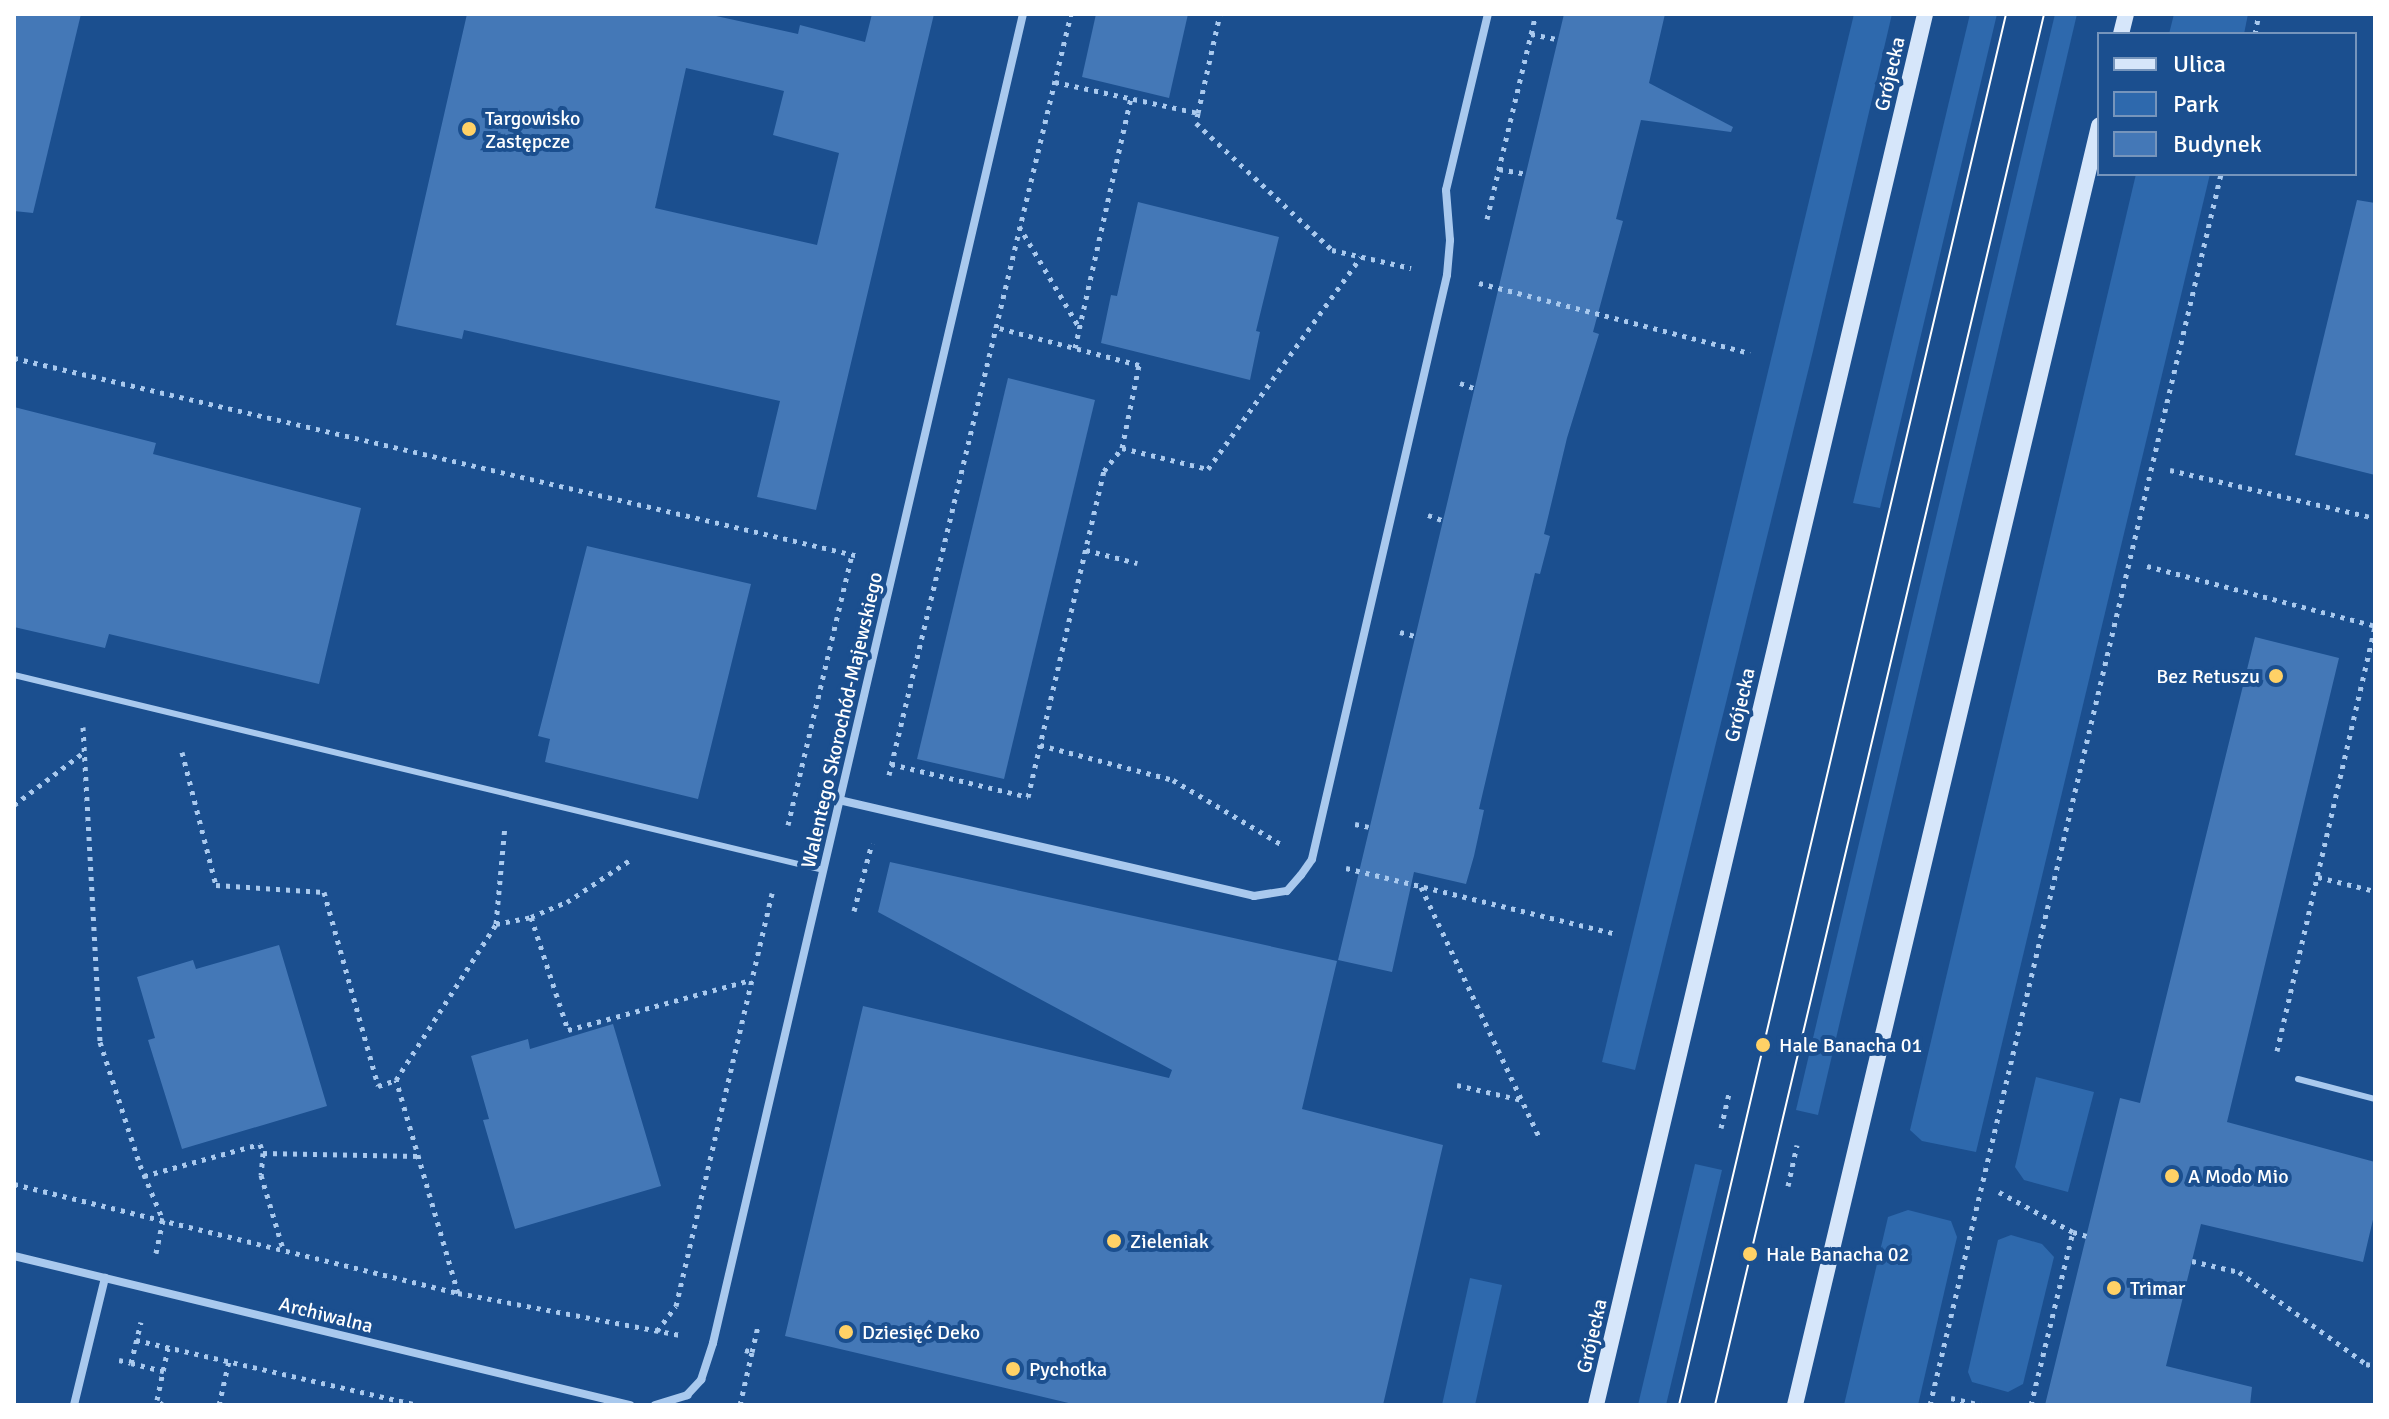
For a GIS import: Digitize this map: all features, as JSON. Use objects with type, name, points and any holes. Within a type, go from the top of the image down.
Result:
[{"type":"main road","name":"Grójecka","points":[[1596,1405],[1925,14]]},
{"type":"main road","points":[[1795,1405],[2097,134]]},
{"type":"street","name":"Walentego Skorochód-Majewskiego","points":[[655,1405],[687,1395],[701,1380],[706,1367],[1023,14]]},
{"type":"street","points":[[839,800],[1254,896],[1287,891],[1312,859],[1447,275],[1450,240],[1446,190],[1488,14]]},
{"type":"street","name":"Archiwalna","points":[[14,1256],[630,1405]]},
{"type":"street","points":[[74,1405],[105,1278]]},
{"type":"lane","points":[[14,675],[823,870]]},
{"type":"lane","points":[[2298,1079],[2375,1099]]},
{"type":"path","points":[[854,913],[1071,14]]},
{"type":"path","points":[[1220,14],[1196,123],[1332,250],[1447,275],[1750,353]]},
{"type":"path","points":[[1531,34],[1557,39]]},
{"type":"path","points":[[1055,82],[1198,113]]},
{"type":"path","points":[[1075,348],[1131,98]]},
{"type":"path","points":[[1499,169],[1526,174]]},
{"type":"path","points":[[1930,1405],[2221,176]]},
{"type":"path","points":[[1018,225],[1079,327]]},
{"type":"path","points":[[1122,448],[1208,469],[1361,257]]},
{"type":"path","points":[[891,764],[1028,797],[1104,471],[1122,448],[1139,365],[995,327]]},
{"type":"path","points":[[14,358],[895,564]]},
{"type":"path","points":[[2170,470],[2375,518]]},
{"type":"path","points":[[1086,550],[1137,563]]},
{"type":"path","points":[[657,1331],[676,1306],[852,554]]},
{"type":"path","points":[[2147,566],[2375,627],[2272,1073],[2298,1079]]},
{"type":"path","points":[[83,718],[100,1042],[144,1176],[163,1220],[155,1256]]},
{"type":"path","points":[[179,741],[216,885],[324,892],[378,1086],[396,1080],[496,924],[506,822],[513,794]]},
{"type":"path","points":[[1040,745],[1173,780],[1312,859],[1613,933]]},
{"type":"path","points":[[14,805],[85,752]]},
{"type":"path","points":[[496,924],[531,917],[567,902],[634,857]]},
{"type":"path","points":[[2318,877],[2375,891]]},
{"type":"path","points":[[1420,886],[1540,1139]]},
{"type":"path","points":[[531,917],[568,1030],[751,980]]},
{"type":"path","points":[[396,1080],[458,1293]]},
{"type":"path","points":[[1457,1085],[1522,1100]]},
{"type":"path","points":[[1721,1128],[1729,1092]]},
{"type":"path","points":[[144,1176],[260,1144],[263,1153],[261,1175],[283,1250]]},
{"type":"path","points":[[1788,1186],[1797,1145]]},
{"type":"path","points":[[263,1153],[418,1156]]},
{"type":"path","points":[[14,1184],[458,1293],[689,1337]]},
{"type":"path","points":[[1999,1192],[2073,1232],[2087,1236]]},
{"type":"path","points":[[2031,1405],[2073,1232]]},
{"type":"path","points":[[2192,1261],[2239,1272],[2366,1364],[2375,1366]]},
{"type":"path","points":[[131,1363],[143,1309]]},
{"type":"path","points":[[740,1405],[759,1321]]},
{"type":"path","points":[[136,1340],[417,1405]]},
{"type":"path","points":[[163,1405],[157,1400],[168,1348]]},
{"type":"path","points":[[741,1349],[752,1352]]},
{"type":"path","points":[[110,1358],[164,1371]]},
{"type":"path","points":[[219,1405],[229,1361]]},
{"type":"path","points":[[1951,1398],[1981,1405]]},
{"type":"green space","points":[[1854,14],[1892,14],[1813,351],[1635,1070],[1602,1062]]},
{"type":"green space","points":[[1970,14],[1997,14],[1880,508],[1853,503]]},
{"type":"green space","points":[[2055,14],[2077,14],[1818,1115],[1796,1110]]},
{"type":"green space","points":[[2174,14],[2248,14],[2244,32],[2170,32]]},
{"type":"green space","points":[[2136,176],[2210,176],[1976,1152],[1922,1141],[1910,1130]]},
{"type":"green space","points":[[2036,1077],[2094,1092],[2068,1192],[2024,1180],[2015,1167]]},
{"type":"green space","points":[[1695,1164],[1722,1170],[1666,1405],[1638,1405]]},
{"type":"green space","points":[[1908,1210],[1951,1221],[1957,1237],[1918,1405],[1844,1405],[1888,1217]]},
{"type":"green space","points":[[2011,1235],[2042,1244],[2054,1257],[2023,1384],[2008,1392],[1972,1382],[1968,1372],[1998,1240]]},
{"type":"green space","points":[[1470,1278],[1502,1285],[1475,1405],[1442,1405]]},
{"type":"building","points":[[14,14],[81,14],[33,213],[14,211]]},
{"type":"building","points":[[467,14],[707,14],[798,34],[800,25],[865,42],[872,14],[934,14],[816,510],[757,497],[780,401],[464,330],[462,339],[396,325]],"holes":[[[686,68],[784,91],[773,135],[839,153],[817,245],[655,208]]]},
{"type":"building","points":[[1096,14],[1188,14],[1169,98],[1082,77]]},
{"type":"building","points":[[1564,14],[1665,14],[1649,83],[1733,127],[1731,132],[1641,120],[1616,219],[1623,221],[1593,332],[1599,334],[1567,438],[1544,534],[1550,536],[1540,574],[1535,573],[1479,809],[1484,810],[1466,884],[1414,872],[1392,972],[1338,960]]},
{"type":"building","points":[[2357,200],[2375,203],[2375,475],[2295,455]]},
{"type":"building","points":[[1138,202],[1279,237],[1256,331],[1260,332],[1250,380],[1101,343],[1111,295],[1117,296]]},
{"type":"building","points":[[1008,378],[1095,400],[1004,779],[917,759]]},
{"type":"building","points":[[14,407],[156,443],[153,454],[361,508],[319,684],[109,634],[105,648],[14,627]]},
{"type":"building","points":[[587,546],[751,584],[698,799],[545,762],[550,739],[538,736]]},
{"type":"building","points":[[2255,637],[2339,658],[2227,1122],[2375,1162],[2375,1211],[2363,1262],[2201,1224],[2166,1366],[2252,1387],[2250,1405],[2045,1405],[2120,1098],[2140,1103]]},
{"type":"building","name":"Zieleniak","points":[[890,862],[1337,961],[1302,1109],[1443,1145],[1383,1405],[1077,1405],[785,1336],[863,1006],[1169,1078],[1172,1070],[878,912]]},
{"type":"building","points":[[279,945],[327,1106],[182,1149],[148,1040],[155,1038],[137,977],[193,960],[196,969]]},
{"type":"building","points":[[613,1024],[661,1186],[515,1229],[483,1120],[489,1119],[471,1056],[528,1039],[530,1049]]},
{"type":"tram line","points":[[1679,1405],[2006,14]]},
{"type":"tram line","points":[[1715,1405],[2044,14]]},
{"type":"place","name":"Targowisko Zastępcze","points":[[469,129]]},
{"type":"place","name":"Bez Retuszu","points":[[2276,676]]},
{"type":"place","name":"Hale Banacha 01","points":[[1763,1045]]},
{"type":"place","name":"A Modo Mio","points":[[2172,1176]]},
{"type":"place","name":"Zieleniak","points":[[1114,1241]]},
{"type":"place","name":"Hale Banacha 02","points":[[1750,1254]]},
{"type":"place","name":"Trimar","points":[[2114,1288]]},
{"type":"place","name":"Dziesięć Deko","points":[[846,1332]]},
{"type":"place","name":"Pychotka","points":[[1013,1369]]}]
